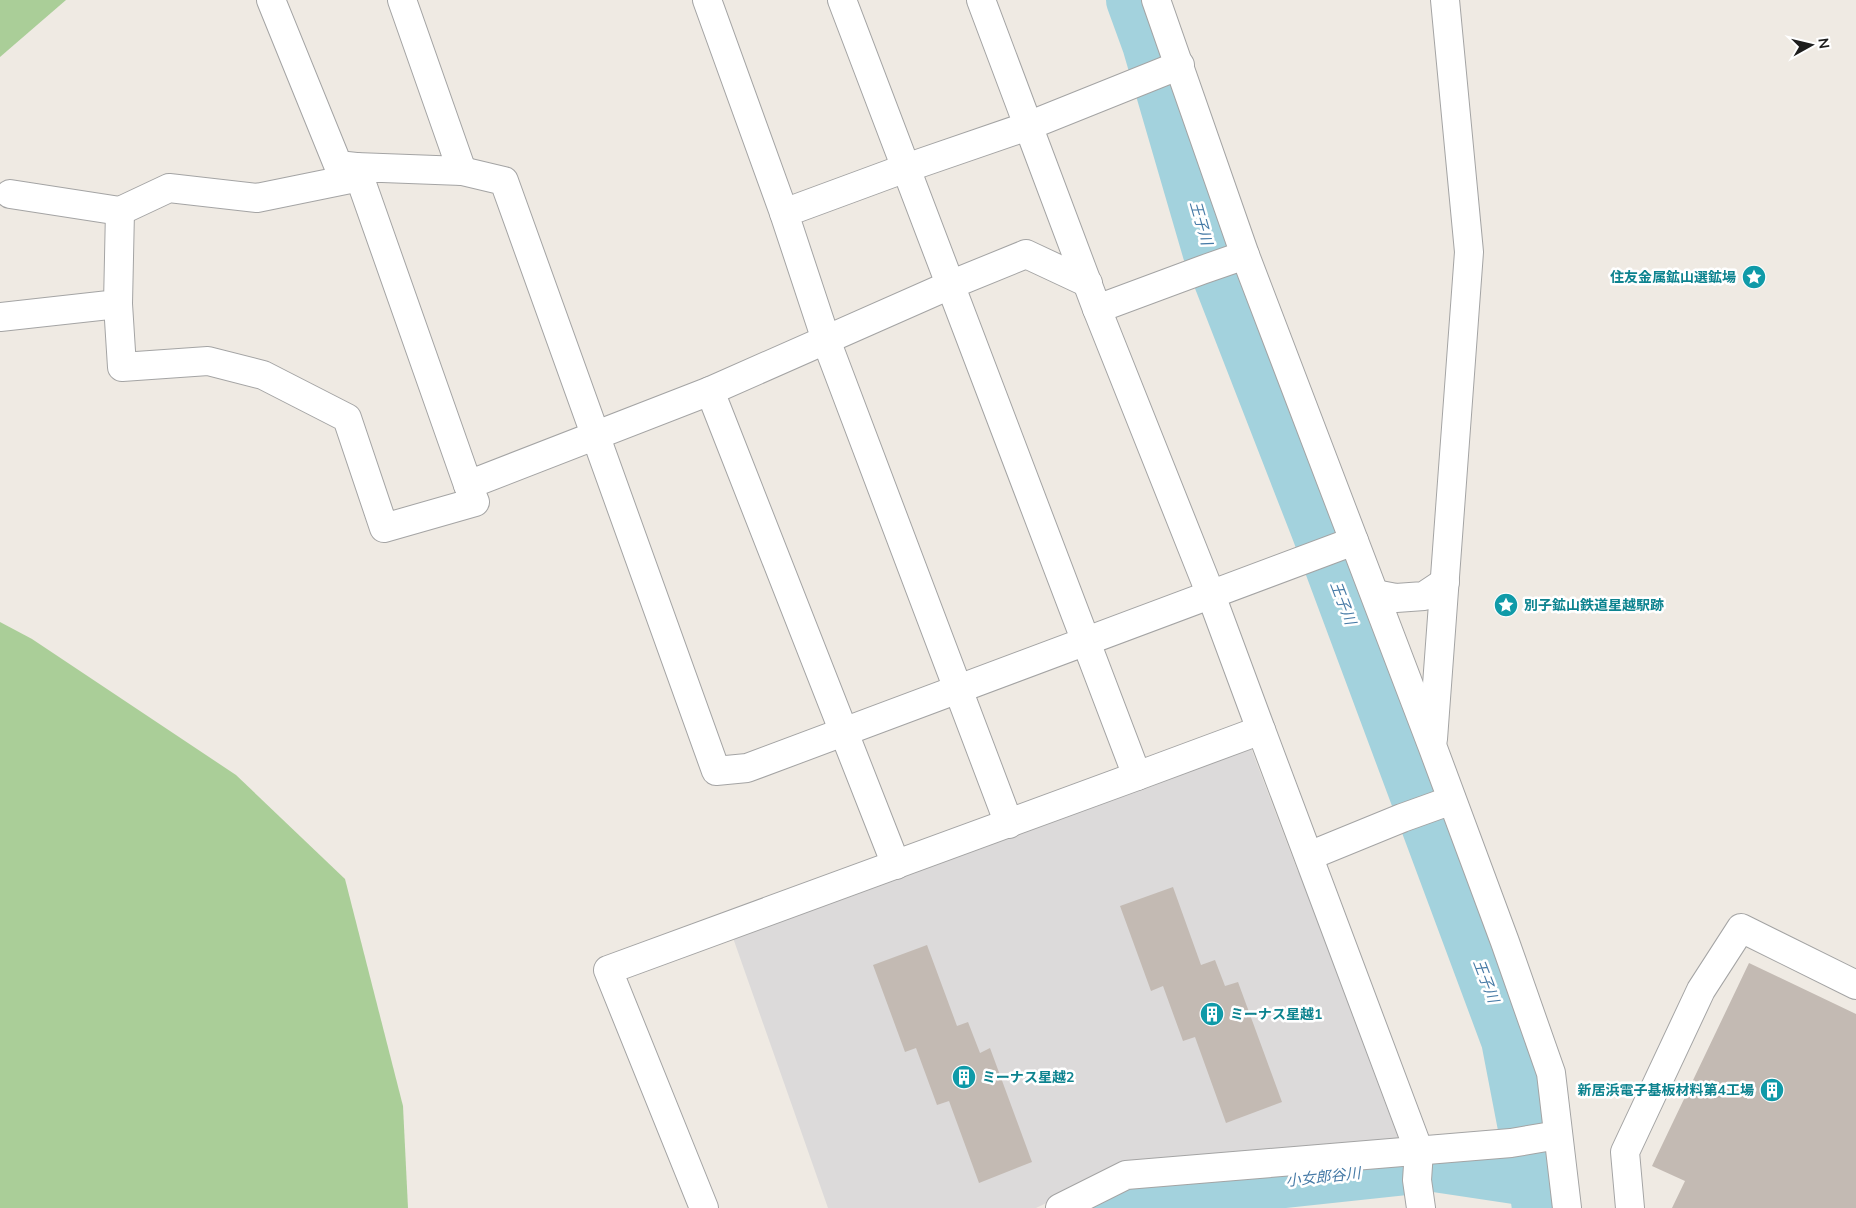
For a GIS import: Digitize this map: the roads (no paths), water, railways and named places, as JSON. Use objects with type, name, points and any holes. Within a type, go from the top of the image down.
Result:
[{"type":"street","points":[[271,0],[338,165],[358,172]]},
{"type":"street","points":[[402,0],[462,172]]},
{"type":"street","points":[[707,0],[784,213],[826,340],[1009,824]]},
{"type":"street","points":[[842,0],[1137,776]]},
{"type":"street","points":[[981,0],[1097,309],[1211,595],[1309,856],[1419,1164],[1421,1208]]},
{"type":"street","points":[[1156,0],[1244,256],[1433,748],[1446,801],[1505,942],[1551,1073],[1553,1136],[1567,1208]]},
{"type":"street","points":[[1433,748],[1469,252],[1445,0]]},
{"type":"street","points":[[784,213],[1028,126],[1179,66]]},
{"type":"street","points":[[120,211],[118,304],[122,367],[208,361],[263,375],[347,418],[384,528],[475,502],[358,172]]},
{"type":"street","points":[[10,194],[120,211],[169,188],[257,198],[358,172],[462,172],[504,181],[716,771],[748,768],[1353,542]]},
{"type":"street","points":[[468,485],[710,391],[950,285],[1026,254],[1088,283]]},
{"type":"street","points":[[1097,309],[1244,256]]},
{"type":"street","points":[[0,317],[118,304]]},
{"type":"street","points":[[710,391],[896,865]]},
{"type":"street","points":[[1375,594],[1396,598],[1424,596],[1445,582]]},
{"type":"street","points":[[704,1208],[608,970],[1261,730]]},
{"type":"street","points":[[1309,856],[1446,801]]},
{"type":"street","points":[[1630,1208],[1625,1152],[1701,990],[1741,928],[1856,986]]},
{"type":"street","points":[[1060,1208],[1126,1175],[1419,1164],[1511,1143],[1553,1136]]},
{"type":"waterway","name":"王子川","points":[[1133,0],[1149,44],[1209,250],[1318,530],[1508,1040],[1539,1208]]},
{"type":"waterway","name":"小女郎谷川","points":[[1111,1208],[1134,1197],[1435,1165],[1535,1180]]},
{"type":"place","name":"住友金属鉱山選鉱場","points":[[1754,277]]},
{"type":"place","name":"別子鉱山鉄道星越駅跡","points":[[1506,605]]},
{"type":"place","name":"ミーナス星越1","points":[[1212,1014]]},
{"type":"place","name":"ミーナス星越2","points":[[964,1077]]},
{"type":"place","name":"新居浜電子基板材料第4工場","points":[[1772,1090]]}]
